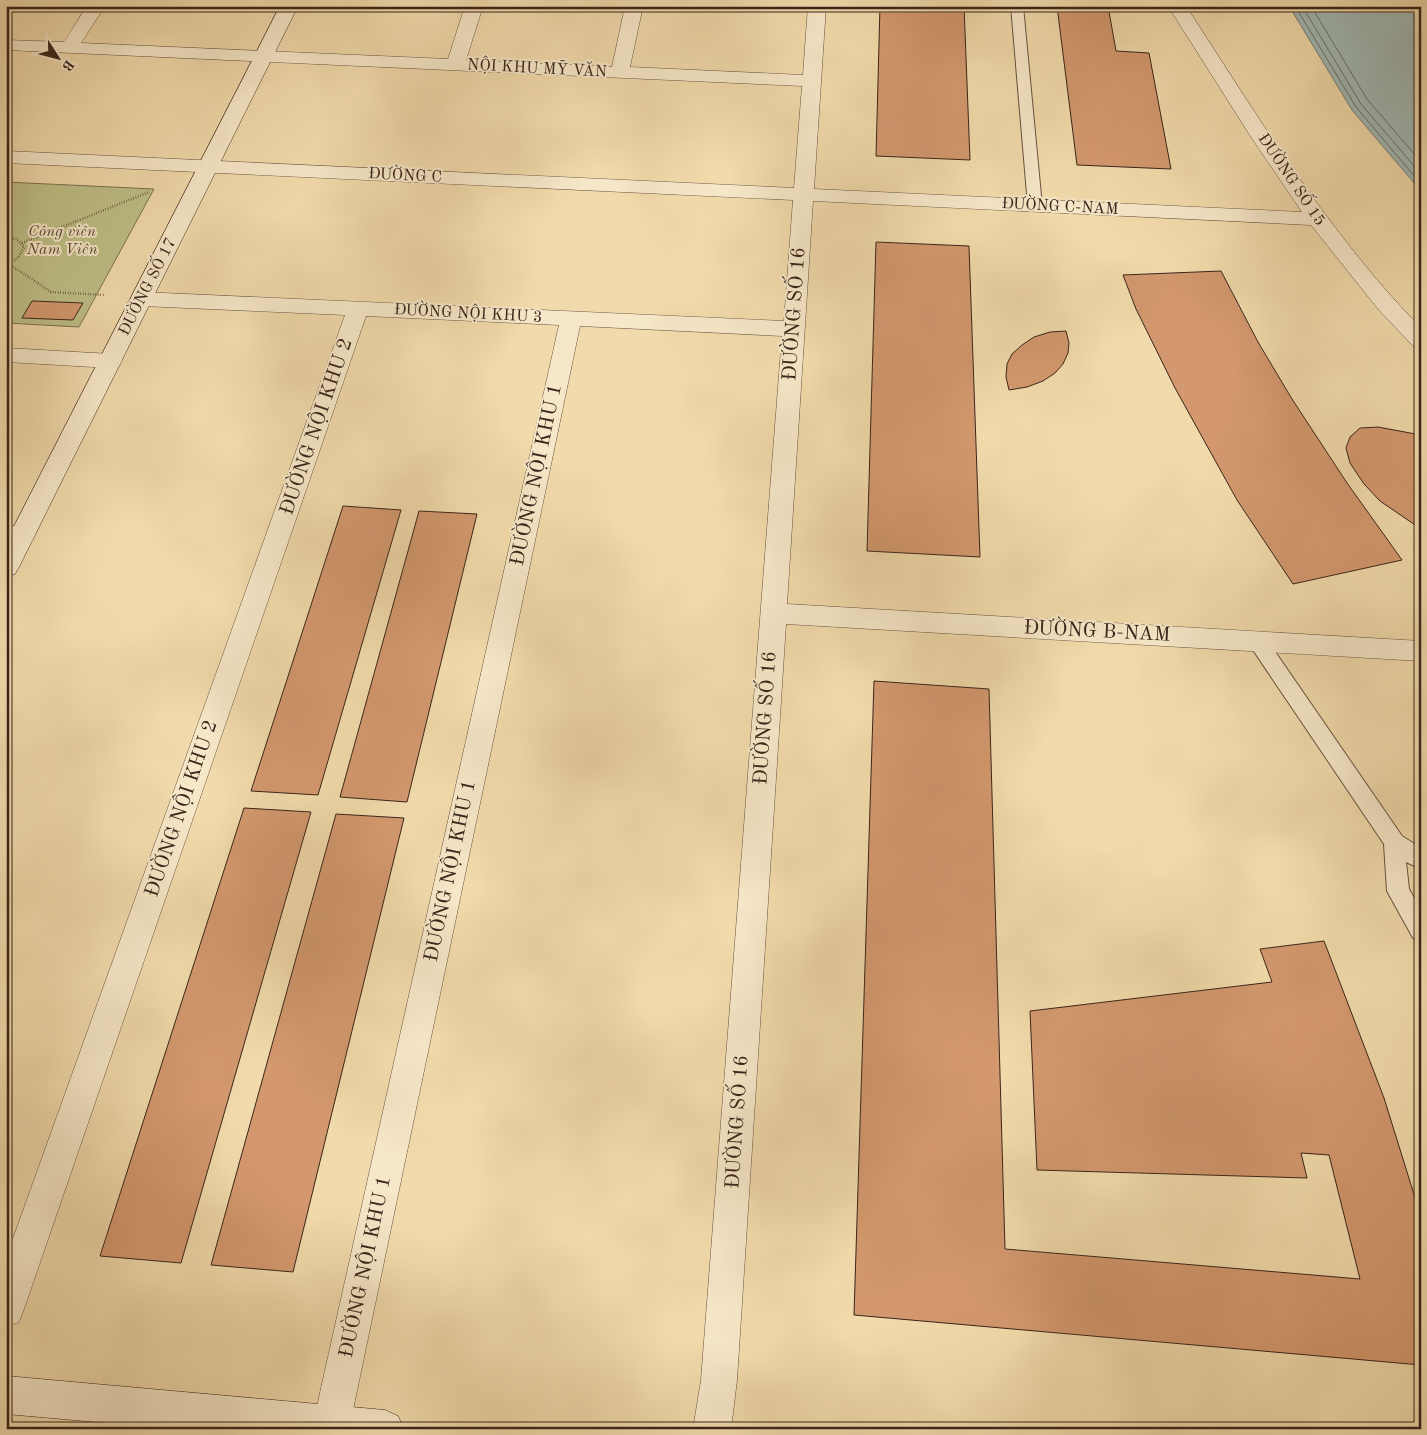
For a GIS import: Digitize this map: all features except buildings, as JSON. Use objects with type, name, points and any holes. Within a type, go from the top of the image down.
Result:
[{"type":"street","points":[[69,48],[96,6]]},
{"type":"street","name":"ĐƯỜNG SỐ 17","points":[[6,567],[14,534],[111,361],[289,6]]},
{"type":"street","points":[[455,65],[474,6]]},
{"type":"street","points":[[620,72],[634,6]]},
{"type":"street","name":"ĐƯỜNG SỐ 16","points":[[712,1429],[719,1380],[816,6]]},
{"type":"street","name":"ĐƯỜNG SỐ 15","points":[[1177,6],[1316,219],[1359,274],[1421,341]]},
{"type":"street","name":"NỘI KHU MỸ VĂN","points":[[6,45],[811,81]]},
{"type":"street","name":"ĐƯỜNG C","points":[[6,157],[803,196]]},
{"type":"street","name":"ĐƯỜNG C-NAM","points":[[803,196],[1316,219]]},
{"type":"street","name":"ĐƯỜNG NỘI KHU 3","points":[[142,300],[794,328]]},
{"type":"street","name":"ĐƯỜNG NỘI KHU 2","points":[[6,1309],[358,309]]},
{"type":"street","name":"ĐƯỜNG NỘI KHU 1","points":[[332,1424],[571,318]]},
{"type":"street","points":[[6,356],[111,361]]},
{"type":"street","name":"ĐƯỜNG B-NAM","points":[[774,613],[1421,651]]},
{"type":"street","points":[[6,1395],[385,1429]]},
{"type":"lane","points":[[1017,6],[1035,206]]},
{"type":"lane","points":[[1258,642],[1394,842],[1421,860]]},
{"type":"lane","points":[[1394,842],[1398,891],[1421,931]]},
{"type":"path","points":[[22,243],[150,191]]},
{"type":"path","points":[[6,237],[18,239],[22,243],[23,252],[8,264],[51,292],[104,295]]},
{"type":"green space","name":"Công viên Nam Viên","points":[[6,182],[154,189],[79,327],[6,323]]},
{"type":"water","points":[[1289,6],[1421,6],[1421,191],[1352,110]]}]
